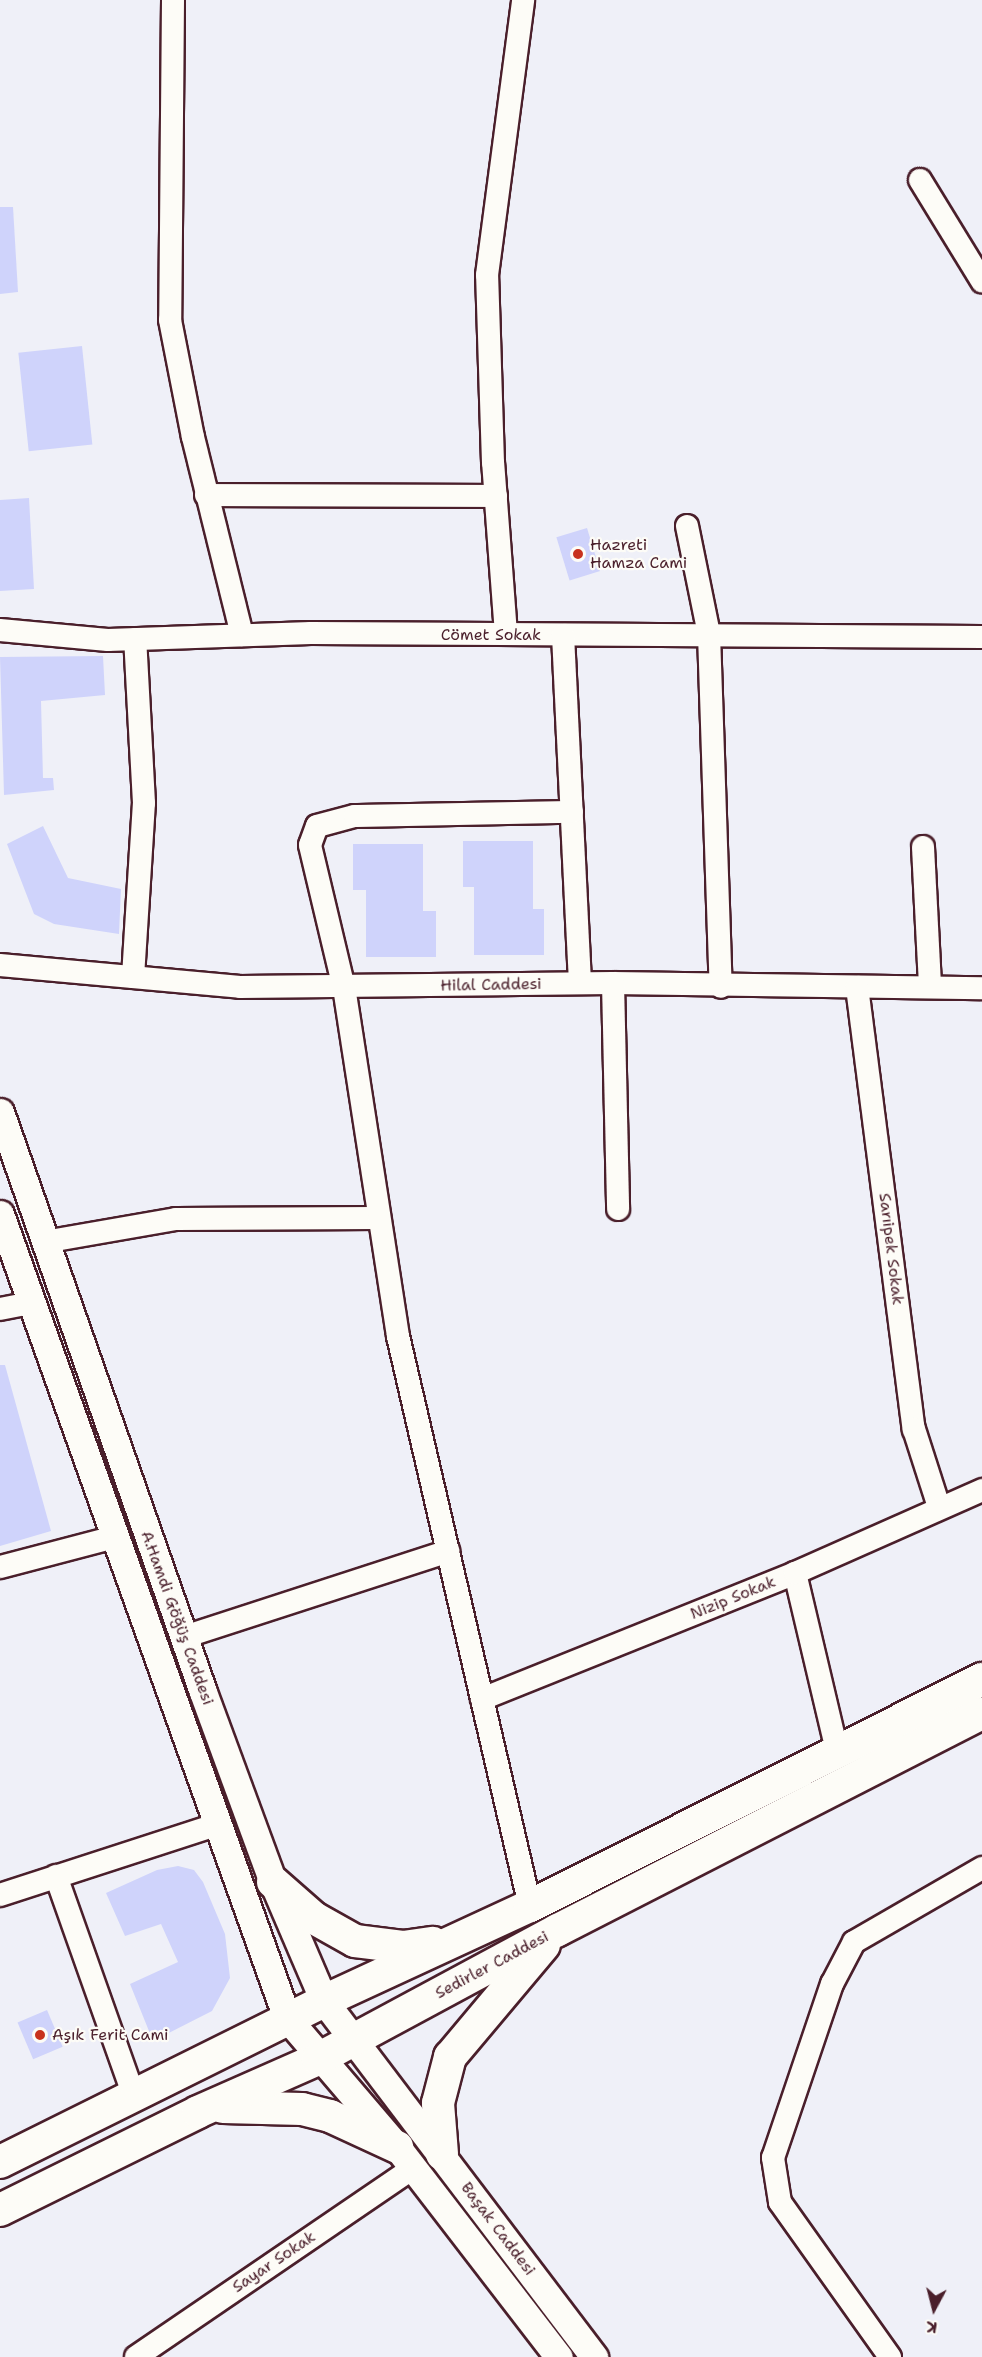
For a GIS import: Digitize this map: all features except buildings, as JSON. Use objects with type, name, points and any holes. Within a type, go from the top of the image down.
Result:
[{"type":"main road","name":"Sedirler Caddesi","points":[[0,2162],[287,2018],[530,1906],[982,1679]]},
{"type":"main road","name":"Sedirler Caddesi","points":[[0,2210],[198,2112],[318,2059],[558,1930],[982,1713]]},
{"type":"main road","points":[[273,1882],[314,1918],[355,1941],[403,1947],[461,1939]]},
{"type":"main road","points":[[442,2154],[438,2103],[450,2057],[558,1930]]},
{"type":"main road","points":[[198,2112],[231,2105],[288,2106],[330,2115],[405,2157]]},
{"type":"street","points":[[173,0],[170,320],[206,495],[242,635]]},
{"type":"street","points":[[506,634],[496,496],[487,275],[523,0]]},
{"type":"street","points":[[921,180],[982,281]]},
{"type":"street","points":[[206,495],[496,496]]},
{"type":"street","points":[[687,526],[709,634],[721,987]]},
{"type":"street","name":"Cömet Sokak","points":[[0,630],[135,639],[242,635],[506,634],[982,637]]},
{"type":"street","points":[[563,635],[580,983]]},
{"type":"street","points":[[133,977],[144,803],[135,639]]},
{"type":"street","points":[[530,1906],[448,1551],[376,1218],[344,988],[312,869],[310,845],[317,826],[355,816],[572,812]]},
{"type":"street","points":[[923,847],[930,987]]},
{"type":"street","name":"Hilal Caddesi","points":[[0,965],[240,987],[344,988],[613,983],[721,987],[982,988]]},
{"type":"street","points":[[613,983],[618,1209]]},
{"type":"street","name":"Sarıipek Sokak","points":[[857,987],[914,1429],[939,1507]]},
{"type":"street","name":"A.Hamdi Göğüş Caddesi","points":[[0,1112],[184,1637],[273,1882],[324,2001],[351,2040],[402,2101]]},
{"type":"street","name":"A.Hamdi Göğüş Caddesi","points":[[0,1214],[216,1825],[287,2018],[318,2059],[405,2157]]},
{"type":"street","points":[[44,1242],[176,1219],[376,1218]]},
{"type":"street","points":[[0,1309],[31,1303]]},
{"type":"street","name":"Nizip Sokak","points":[[482,1699],[795,1573],[939,1507],[982,1490]]},
{"type":"street","points":[[0,1567],[114,1537]]},
{"type":"street","points":[[184,1637],[448,1551]]},
{"type":"street","points":[[795,1573],[837,1751]]},
{"type":"street","points":[[0,1894],[216,1825]]},
{"type":"street","points":[[890,2357],[780,2202],[773,2158],[832,1984],[854,1942],[982,1868]]},
{"type":"street","points":[[56,1876],[133,2094]]},
{"type":"street","name":"Başak Caddesi","points":[[402,2101],[594,2357]]},
{"type":"street","name":"Başak Caddesi","points":[[405,2157],[559,2357]]},
{"type":"street","name":"Sayar Sokak","points":[[136,2357],[405,2157]]},
{"type":"place","name":"Hazreti Hamza Cami","points":[[578,554]]},
{"type":"place","name":"Aşık Ferit Cami","points":[[40,2035]]}]
